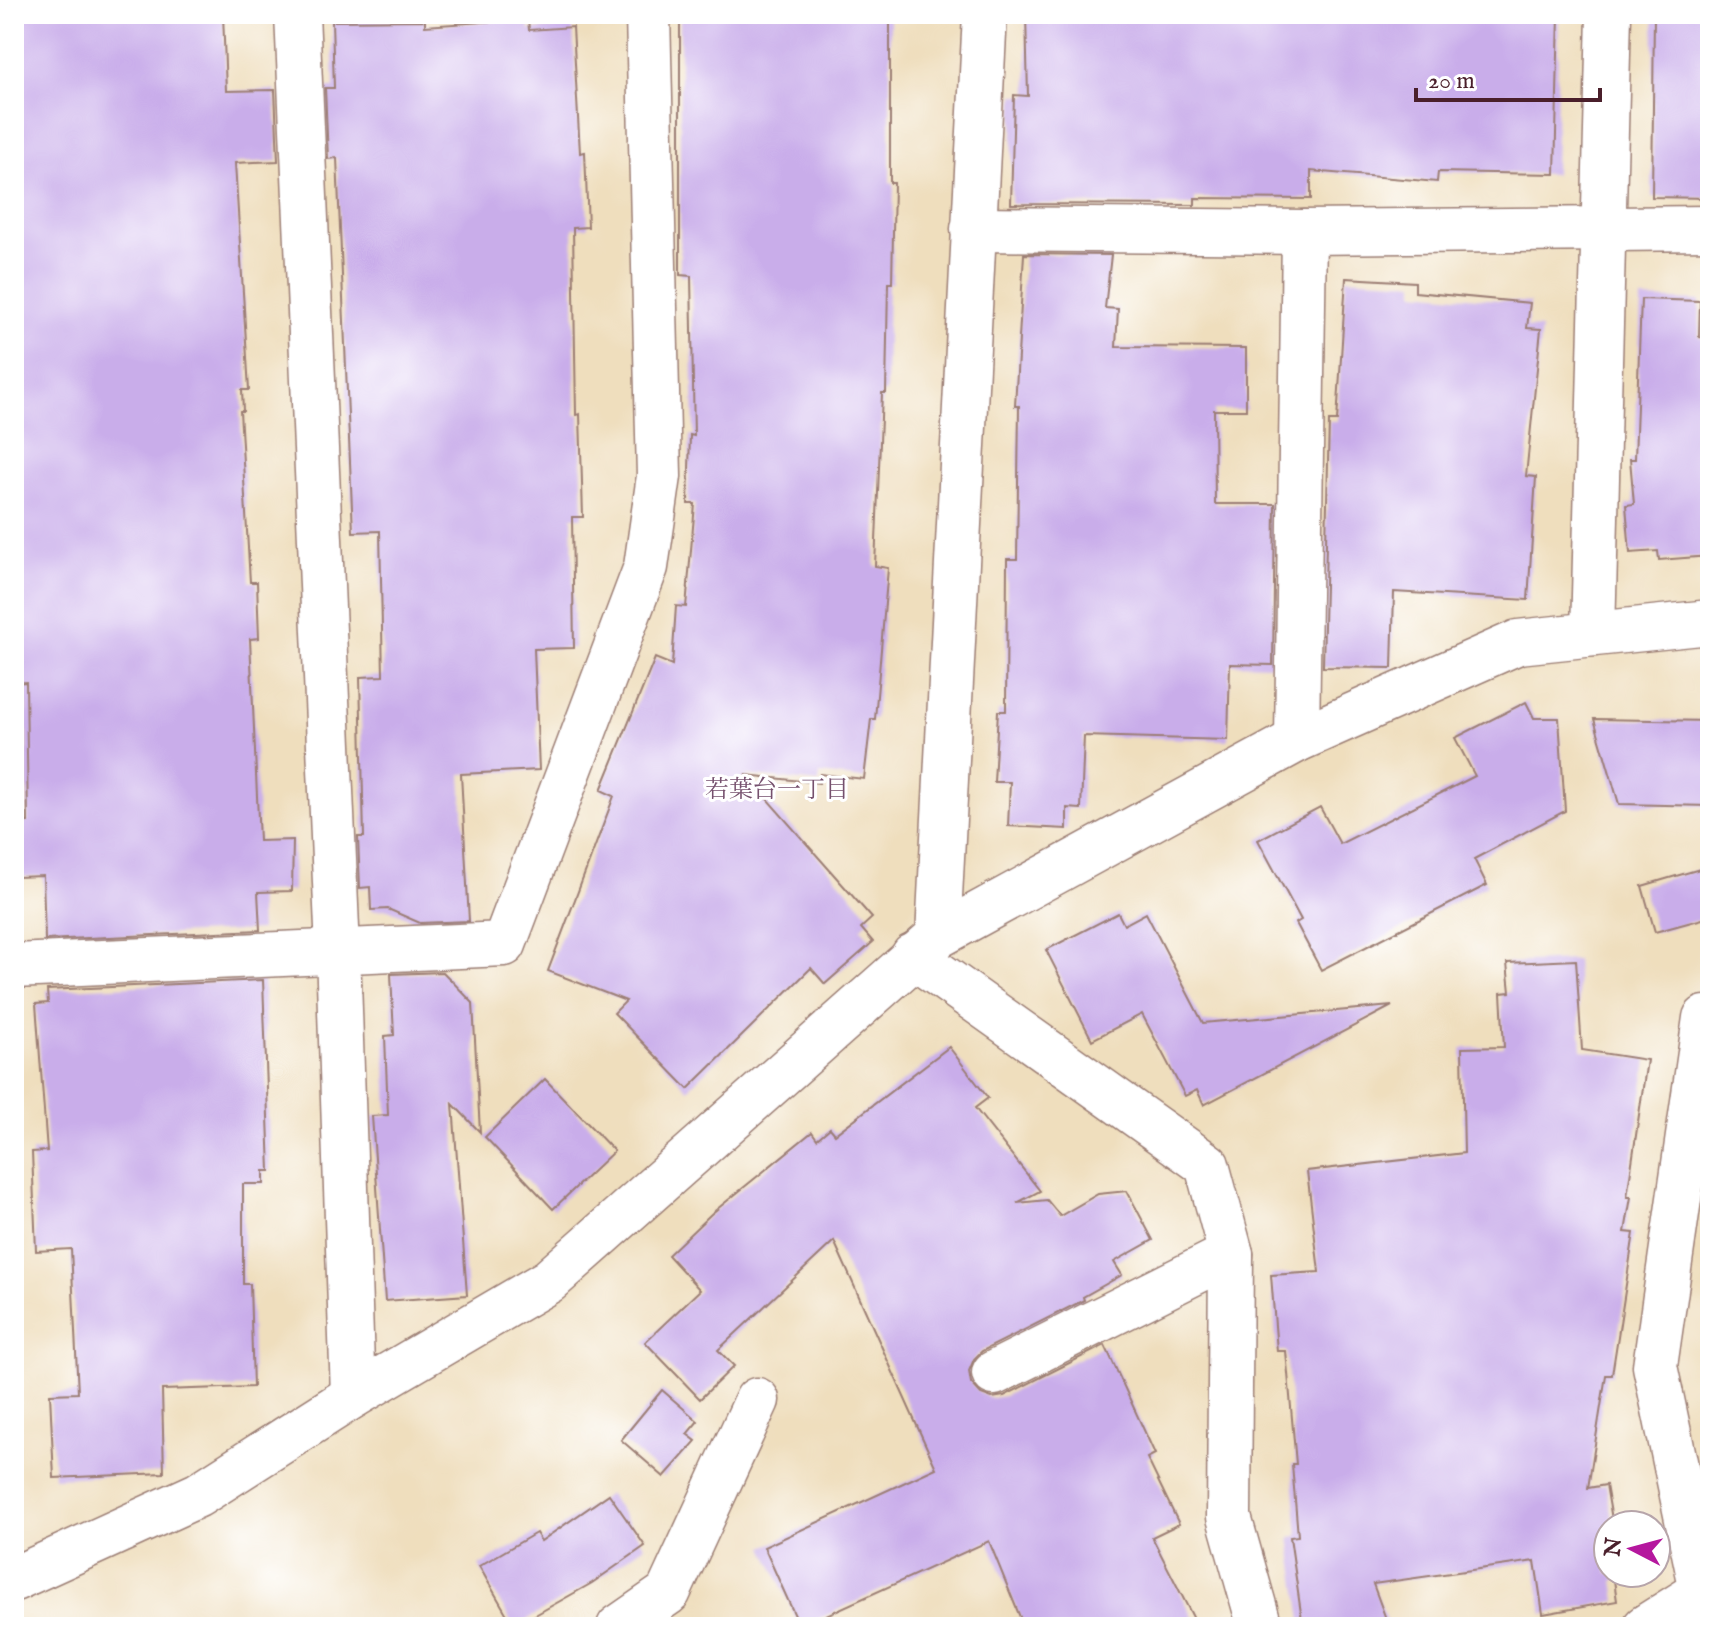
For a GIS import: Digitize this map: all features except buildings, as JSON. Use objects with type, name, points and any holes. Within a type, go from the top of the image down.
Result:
[{"type":"street","points":[[297,14],[338,951],[353,1396]]},
{"type":"street","points":[[14,966],[504,944],[646,567],[659,476],[648,14]]},
{"type":"street","points":[[926,946],[985,14]]},
{"type":"street","points":[[1593,634],[1609,14]]},
{"type":"street","points":[[973,229],[1304,232],[1710,228]]},
{"type":"street","points":[[1297,740],[1304,232]]},
{"type":"street","points":[[14,1579],[198,1495],[353,1396],[549,1281],[926,946],[1297,740],[1518,642],[1710,622]]},
{"type":"street","points":[[926,946],[1207,1165],[1231,1254],[1229,1517],[1260,1627]]},
{"type":"street","points":[[1645,1627],[1706,1590],[1655,1366],[1705,1018]]},
{"type":"street","points":[[994,1373],[1231,1254]]},
{"type":"street","points":[[619,1627],[668,1593],[757,1400]]},
{"type":"district","name":"若葉台一丁目","points":[[777,790]]}]
